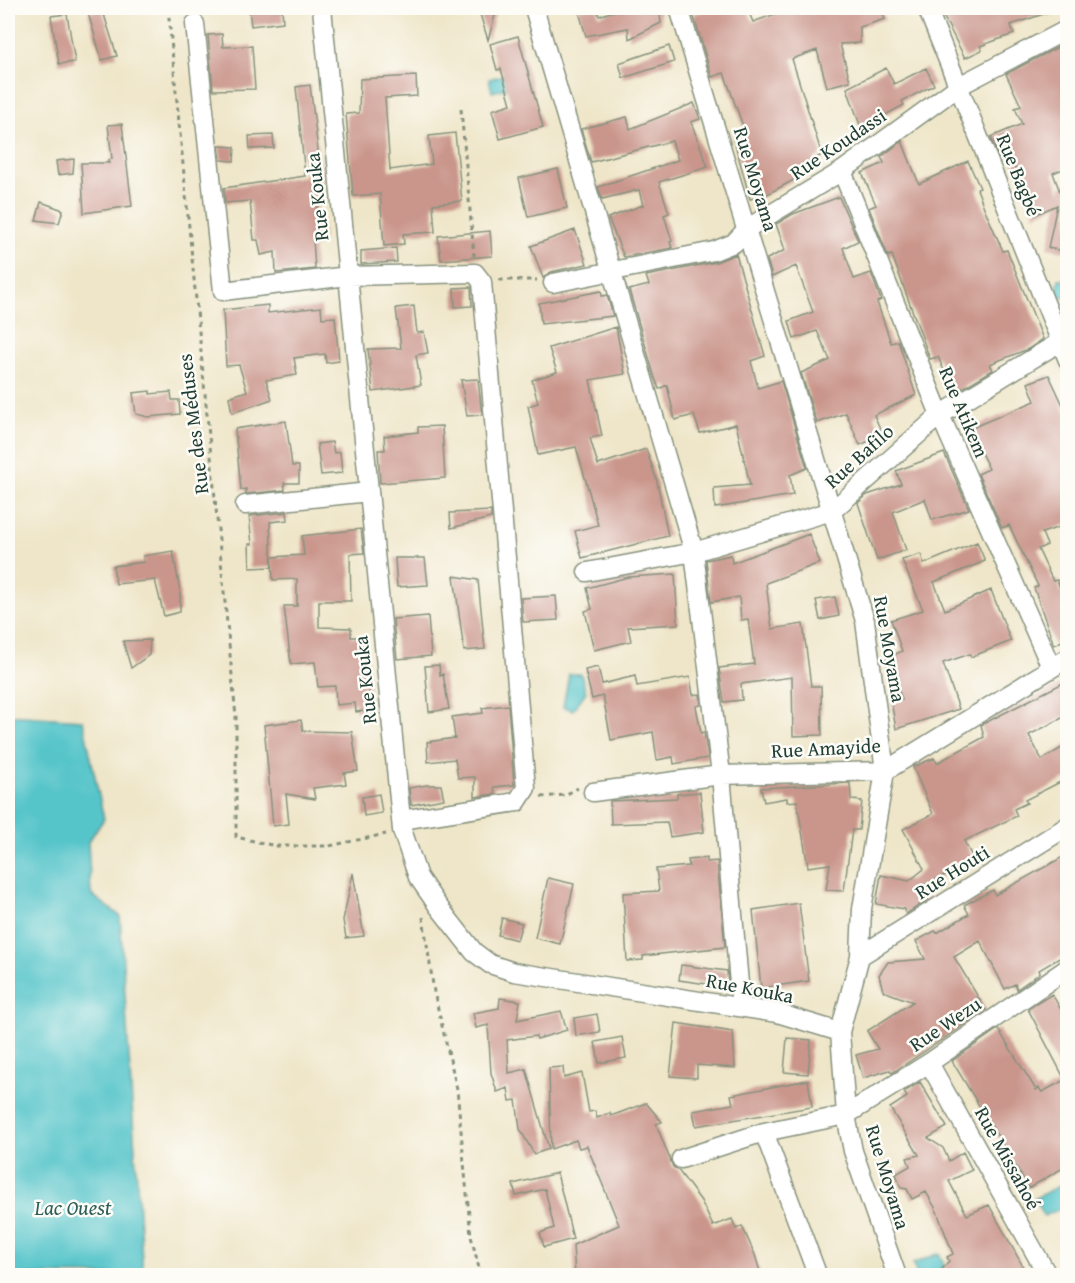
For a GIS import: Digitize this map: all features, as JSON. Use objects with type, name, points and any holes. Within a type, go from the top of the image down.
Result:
[{"type":"street","name":"Rue Kouka","points":[[322,8],[402,825],[418,877],[474,952],[490,964],[514,972],[777,1013],[840,1032]]},
{"type":"street","points":[[534,8],[694,552],[721,775],[741,1007]]},
{"type":"street","name":"Rue Moyama","points":[[680,8],[865,621],[885,771],[862,909],[860,956],[840,1032],[846,1115],[859,1171],[897,1275]]},
{"type":"street","name":"Rue Bagbé","points":[[927,8],[1064,339],[1068,360]]},
{"type":"street","points":[[195,24],[223,291],[348,276],[479,278],[526,788],[517,802],[402,825]]},
{"type":"street","name":"Rue Koudassi","points":[[554,283],[714,251],[734,243],[748,228],[842,171],[959,86],[1068,29]]},
{"type":"street","name":"Rue Atikem","points":[[842,171],[940,414],[1051,667]]},
{"type":"street","name":"Rue Bafilo","points":[[586,572],[694,552],[832,511],[940,414],[1064,339]]},
{"type":"street","points":[[246,505],[369,492]]},
{"type":"street","name":"Rue Amayide","points":[[593,792],[721,775],[885,771],[1068,658]]},
{"type":"street","name":"Rue Houti","points":[[860,956],[1068,826]]},
{"type":"street","name":"Rue Wezu","points":[[846,1115],[929,1063],[1068,968]]},
{"type":"street","name":"Rue Missahoé","points":[[929,1063],[1048,1275]]},
{"type":"street","points":[[681,1159],[764,1132],[846,1115]]},
{"type":"street","points":[[764,1132],[817,1274]]},
{"type":"path","name":"Rue des Méduses","points":[[168,8],[236,717],[236,837],[276,846],[329,846],[402,825]]},
{"type":"path","points":[[461,109],[479,278],[554,283]]},
{"type":"path","points":[[526,788],[535,796],[546,798],[565,795],[580,786],[593,792]]},
{"type":"path","points":[[423,912],[434,992],[457,1089],[471,1236],[481,1275]]},
{"type":"water","points":[[503,75],[514,86],[492,92],[489,79]]},
{"type":"water","points":[[1059,279],[1067,280],[1067,298],[1056,295]]},
{"type":"water","points":[[569,674],[581,674],[586,692],[573,710],[563,707]]},
{"type":"water","name":"Lac Ouest","points":[[8,715],[83,720],[104,819],[88,842],[91,894],[120,916],[143,1275],[8,1275]]},
{"type":"water","points":[[1067,1182],[1067,1206],[1044,1216],[1035,1198]]},
{"type":"water","points":[[939,1253],[944,1265],[936,1275],[917,1275],[913,1264]]},
{"type":"building","points":[[102,8],[117,56],[102,60],[88,13]]},
{"type":"building","points":[[249,8],[282,8],[283,22],[251,26]]},
{"type":"building","points":[[497,8],[488,40],[479,11]]},
{"type":"building","points":[[578,8],[597,8],[599,16],[622,8],[659,8],[661,23],[629,39],[628,28],[586,36]]},
{"type":"building","points":[[713,8],[747,8],[753,22],[792,8],[881,8],[885,19],[860,27],[860,43],[840,44],[850,81],[827,87],[817,50],[792,59],[822,155],[814,159],[818,167],[764,196],[750,199],[733,136],[745,132],[724,73],[712,77],[693,14]]},
{"type":"building","points":[[939,8],[1054,8],[1055,10],[1011,25],[1014,34],[980,46],[982,50],[965,58]]},
{"type":"building","points":[[67,14],[75,62],[59,64],[51,16]]},
{"type":"building","points":[[222,34],[223,47],[252,46],[255,89],[213,90],[208,35]]},
{"type":"building","points":[[518,36],[543,127],[500,139],[492,110],[511,104],[501,69],[497,70],[490,44]]},
{"type":"building","points":[[1068,42],[1068,167],[1053,173],[1060,192],[1061,186],[1068,186],[1068,252],[1048,248],[1057,205],[1035,215],[1009,154],[999,158],[991,137],[1022,124],[1015,108],[1021,106],[1006,74]]},
{"type":"building","points":[[669,46],[674,62],[623,78],[619,63]]},
{"type":"building","points":[[886,68],[894,84],[926,68],[934,85],[902,101],[904,105],[861,128],[847,88]]},
{"type":"building","points":[[416,76],[417,96],[385,98],[390,170],[432,164],[429,136],[455,133],[462,201],[433,204],[435,232],[403,234],[404,244],[384,246],[380,194],[353,196],[346,114],[359,113],[360,79]]},
{"type":"building","points":[[310,85],[322,188],[315,189],[319,225],[323,225],[323,240],[313,240],[315,269],[276,273],[275,252],[261,255],[258,240],[254,240],[250,201],[225,203],[224,188],[305,176],[296,87]]},
{"type":"building","points":[[694,103],[700,119],[691,122],[708,167],[659,182],[669,213],[664,215],[672,248],[624,257],[608,218],[643,205],[639,190],[602,199],[598,187],[678,160],[672,141],[591,162],[581,129],[627,117],[630,129]]},
{"type":"building","points":[[122,124],[132,206],[84,213],[81,163],[109,163],[108,160],[112,159],[108,125]]},
{"type":"building","points":[[273,135],[274,148],[250,149],[249,136]]},
{"type":"building","points":[[902,141],[919,184],[968,161],[980,188],[977,189],[985,210],[1003,251],[1007,250],[1043,339],[1028,349],[990,364],[993,370],[954,393],[938,357],[930,359],[892,255],[888,256],[869,208],[876,205],[862,173],[884,163],[881,157]]},
{"type":"building","points":[[219,146],[235,147],[234,161],[221,160]]},
{"type":"building","points":[[74,159],[73,173],[58,175],[56,161]]},
{"type":"building","points":[[558,169],[567,208],[528,217],[519,178]]},
{"type":"building","points":[[839,197],[858,241],[843,248],[854,279],[871,273],[881,300],[877,302],[891,343],[898,341],[916,395],[874,415],[883,435],[860,445],[846,413],[817,423],[801,373],[830,360],[817,331],[794,339],[789,321],[813,312],[796,266],[772,277],[767,259],[785,250],[776,224],[793,214]]},
{"type":"building","points":[[41,202],[63,210],[59,223],[36,220]]},
{"type":"building","points":[[575,230],[587,264],[551,272],[543,278],[531,246]]},
{"type":"building","points":[[490,231],[492,256],[441,260],[438,236]]},
{"type":"building","points":[[396,248],[397,262],[361,264],[361,251]]},
{"type":"building","points":[[736,254],[765,356],[751,361],[758,388],[781,381],[807,468],[790,475],[793,495],[715,508],[714,488],[750,485],[736,424],[700,433],[694,415],[675,420],[667,385],[659,389],[655,378],[629,290],[649,285],[646,276],[716,262]]},
{"type":"building","points":[[471,287],[472,306],[455,307],[454,288]]},
{"type":"building","points":[[601,291],[602,296],[607,295],[613,316],[541,324],[539,303]]},
{"type":"building","points":[[268,305],[268,313],[321,307],[322,318],[335,317],[339,361],[326,363],[325,354],[294,358],[297,375],[266,380],[272,399],[232,413],[229,397],[247,391],[239,365],[226,366],[223,310]]},
{"type":"building","points":[[414,306],[417,333],[424,332],[428,353],[416,355],[421,385],[373,392],[368,349],[401,348],[396,308]]},
{"type":"building","points":[[616,327],[625,374],[590,380],[602,436],[590,438],[598,465],[646,449],[657,481],[668,536],[582,558],[575,531],[598,525],[576,447],[538,455],[528,406],[538,403],[532,380],[557,372],[549,348]]},
{"type":"building","points":[[1049,375],[1068,416],[1068,459],[1063,461],[1068,475],[1068,524],[1042,533],[1047,545],[1038,549],[1053,581],[1057,580],[1068,610],[1068,638],[1054,645],[1034,588],[1038,586],[1009,525],[1002,528],[978,474],[989,469],[969,429],[1035,401],[1028,383]]},
{"type":"building","points":[[478,379],[482,415],[467,416],[461,380]]},
{"type":"building","points":[[150,391],[150,394],[171,392],[172,400],[179,400],[180,414],[148,417],[136,414],[133,393]]},
{"type":"building","points":[[286,421],[292,466],[299,466],[299,483],[284,483],[285,490],[246,494],[246,489],[241,490],[235,429]]},
{"type":"building","points":[[442,426],[445,478],[380,483],[378,450],[385,450],[384,436],[418,432],[418,427]]},
{"type":"building","points":[[332,442],[334,453],[340,452],[342,473],[321,475],[317,444]]},
{"type":"building","points":[[944,453],[969,509],[932,520],[925,499],[893,512],[906,550],[877,560],[858,503],[867,495],[901,484],[896,471]]},
{"type":"building","points":[[491,511],[491,518],[451,528],[450,513]]},
{"type":"building","points":[[287,512],[288,520],[270,522],[272,567],[250,568],[249,544],[252,544],[249,516]]},
{"type":"building","points":[[361,529],[364,553],[350,554],[351,601],[319,601],[319,627],[351,628],[351,637],[361,637],[364,661],[367,660],[371,710],[356,712],[355,703],[336,705],[335,686],[318,687],[315,662],[291,664],[284,606],[297,606],[297,579],[273,580],[272,557],[304,555],[302,536]]},
{"type":"building","points":[[809,534],[820,563],[766,583],[772,629],[803,624],[811,686],[821,686],[822,735],[793,736],[792,677],[741,684],[742,700],[724,702],[719,668],[754,664],[748,619],[741,620],[739,597],[711,602],[706,560],[731,555],[732,563]]},
{"type":"building","points":[[977,542],[985,561],[934,582],[945,610],[991,590],[1011,641],[971,657],[970,654],[943,663],[959,709],[896,729],[891,701],[902,699],[885,659],[902,651],[891,620],[923,610],[902,560],[921,554],[924,564]]},
{"type":"building","points":[[173,551],[180,591],[180,612],[164,616],[155,580],[116,584],[113,566],[144,562],[143,556]]},
{"type":"building","points":[[395,558],[425,558],[428,585],[397,587]]},
{"type":"building","points":[[675,574],[678,624],[628,627],[631,641],[594,650],[585,611],[592,609],[587,588],[628,577]]},
{"type":"building","points":[[454,576],[478,580],[485,649],[464,651]]},
{"type":"building","points":[[556,596],[558,620],[523,622],[521,598]]},
{"type":"building","points":[[835,597],[839,616],[820,620],[816,600]]},
{"type":"building","points":[[428,616],[431,656],[397,659],[393,619]]},
{"type":"building","points":[[150,640],[149,655],[131,668],[123,641]]},
{"type":"building","points":[[439,665],[440,675],[443,674],[449,709],[429,712],[425,666]]},
{"type":"building","points":[[598,667],[602,684],[635,676],[637,686],[690,677],[693,695],[700,694],[701,705],[696,706],[701,733],[704,732],[708,758],[674,764],[673,757],[657,760],[653,732],[611,740],[603,696],[592,699],[585,670]]},
{"type":"building","points":[[1063,683],[1068,692],[1068,715],[1029,735],[1042,760],[1068,744],[1068,778],[1025,800],[1027,803],[1014,809],[1017,816],[964,841],[974,860],[921,887],[928,900],[906,914],[904,909],[876,904],[881,875],[909,881],[924,869],[903,829],[933,814],[913,767],[934,758],[937,763],[984,737],[981,725]]},
{"type":"building","points":[[508,705],[514,785],[494,787],[495,794],[475,797],[475,777],[458,778],[455,759],[428,762],[427,742],[455,738],[452,717],[483,713],[482,708]]},
{"type":"building","points":[[301,720],[303,731],[352,732],[358,771],[344,773],[346,784],[313,788],[315,799],[286,794],[289,824],[273,826],[264,725]]},
{"type":"building","points":[[850,783],[851,800],[862,801],[859,830],[852,830],[844,891],[826,890],[830,864],[808,867],[797,801],[787,802],[787,798],[764,802],[761,788]]},
{"type":"building","points":[[441,785],[444,799],[411,805],[409,788]]},
{"type":"building","points":[[700,792],[704,832],[670,837],[667,822],[611,824],[610,801],[677,798],[677,794]]},
{"type":"building","points":[[379,794],[382,813],[364,816],[362,797]]},
{"type":"building","points":[[1068,854],[1068,953],[1039,970],[1040,973],[1017,989],[1015,984],[1005,989],[980,941],[954,957],[986,1010],[892,1073],[890,1070],[863,1078],[856,1055],[878,1049],[867,1031],[913,1002],[883,991],[879,975],[888,962],[925,959],[916,941],[935,931],[937,933],[969,914],[964,905],[993,890],[995,895]]},
{"type":"building","points":[[707,858],[707,862],[717,861],[725,947],[643,956],[643,960],[627,961],[623,893],[659,891],[656,869],[689,866],[688,860]]},
{"type":"building","points":[[353,873],[364,936],[346,938],[343,920]]},
{"type":"building","points":[[548,878],[574,884],[560,944],[535,938]]},
{"type":"building","points":[[799,903],[809,981],[761,988],[753,910]]},
{"type":"building","points":[[502,918],[522,923],[517,940],[498,935]]},
{"type":"building","points":[[681,965],[727,971],[728,987],[679,980]]},
{"type":"building","points":[[1052,994],[1068,1022],[1068,1165],[1029,1188],[952,1061],[998,1029],[1036,1090],[1039,1088],[1042,1092],[1065,1080],[1028,1009]]},
{"type":"building","points":[[500,998],[520,1001],[517,1020],[561,1011],[567,1030],[537,1039],[536,1036],[507,1040],[509,1073],[526,1069],[549,1149],[534,1154],[520,1129],[516,1100],[510,1101],[508,1088],[497,1092],[491,1073],[488,1025],[476,1028],[473,1013],[499,1008]]},
{"type":"building","points":[[597,1014],[600,1032],[576,1036],[574,1018]]},
{"type":"building","points":[[676,1023],[733,1032],[735,1068],[697,1065],[697,1078],[670,1076]]},
{"type":"building","points":[[622,1037],[626,1058],[599,1063],[595,1042]]},
{"type":"building","points":[[787,1038],[811,1040],[808,1074],[784,1072]]},
{"type":"building","points":[[563,1067],[564,1078],[582,1073],[589,1112],[595,1111],[597,1118],[610,1113],[611,1116],[646,1103],[662,1122],[656,1124],[673,1167],[678,1170],[701,1201],[713,1226],[732,1219],[736,1229],[742,1226],[761,1275],[575,1275],[573,1245],[619,1225],[587,1146],[579,1148],[576,1140],[551,1149],[549,1068]]},
{"type":"building","points":[[808,1080],[812,1107],[696,1126],[693,1111],[733,1104],[731,1095]]},
{"type":"building","points":[[920,1082],[947,1127],[928,1138],[943,1148],[949,1161],[963,1152],[972,1170],[949,1181],[967,1215],[989,1205],[1026,1272],[1018,1275],[937,1275],[949,1261],[947,1257],[953,1254],[936,1209],[926,1192],[912,1199],[907,1189],[901,1188],[896,1174],[910,1166],[907,1158],[919,1155],[890,1108],[907,1097],[904,1092]]},
{"type":"building","points":[[557,1173],[573,1239],[544,1247],[540,1233],[554,1228],[545,1189],[516,1196],[513,1184]]}]
